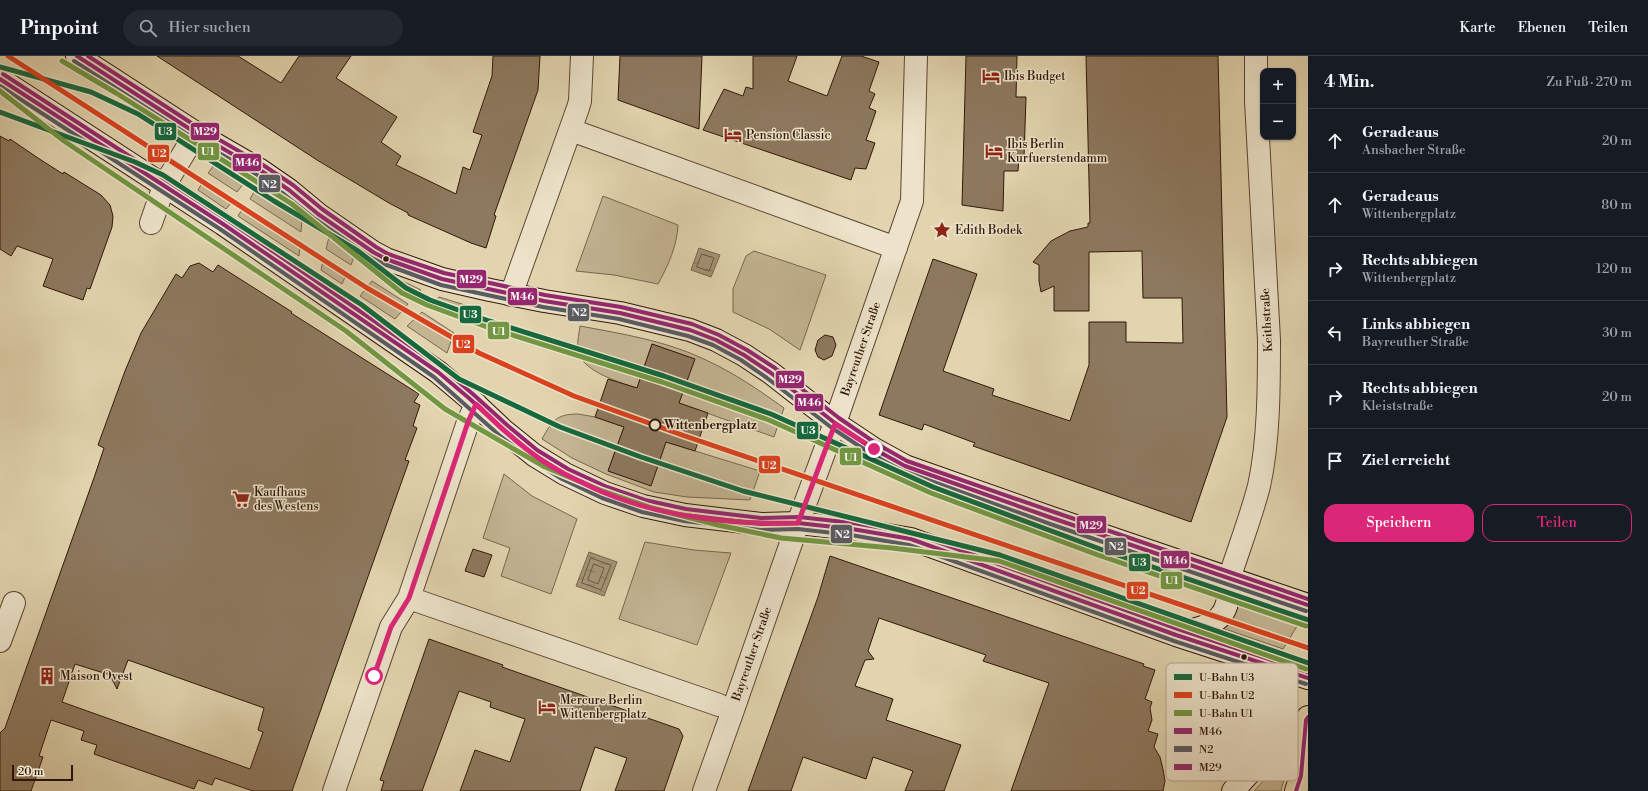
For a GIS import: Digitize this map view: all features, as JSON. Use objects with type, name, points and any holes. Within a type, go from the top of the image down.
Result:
[{"type":"main road","points":[[77,56],[196,133],[266,174],[324,218],[373,252],[386,259],[442,279],[512,295],[620,313],[684,328],[710,338],[744,355],[771,373],[835,424],[874,449],[905,466],[1308,605]]},
{"type":"main road","points":[[512,295],[580,101],[582,56]]},
{"type":"main road","name":"Bayreuther Straße","points":[[704,791],[734,710],[798,523],[835,424],[912,201],[916,56]]},
{"type":"main road","name":"Keithstraße","points":[[1176,635],[1210,625],[1225,610],[1230,596],[1229,579],[1259,485],[1266,429],[1269,340],[1256,56]]},
{"type":"main road","points":[[0,79],[223,224],[438,372],[478,406],[503,430],[534,455],[566,474],[605,493],[643,506],[686,515],[762,524],[798,523],[861,530],[911,539],[1176,635],[1262,663]]},
{"type":"main road","points":[[571,130],[896,248]]},
{"type":"main road","points":[[151,223],[164,186],[196,133]]},
{"type":"main road","points":[[334,791],[391,627],[409,598],[468,422],[478,406]]},
{"type":"main road","points":[[409,598],[718,705]]},
{"type":"main road","points":[[0,641],[14,603]]},
{"type":"main road","points":[[1298,675],[1308,678]]},
{"type":"main road","points":[[1298,726],[1307,718]]},
{"type":"main road","points":[[1296,791],[1301,776],[1307,718]]},
{"type":"main road","points":[[1234,791],[1243,781]]},
{"type":"shaded area","points":[[215,164],[244,183],[237,192],[208,173]]},
{"type":"shaded area","points":[[202,183],[232,202],[226,209],[198,190]]},
{"type":"shaded area","points":[[255,190],[302,219],[301,232],[250,199]]},
{"type":"shaded area","points":[[603,196],[678,225],[676,241],[671,256],[658,284],[614,275],[576,271]]},
{"type":"shaded area","points":[[243,208],[300,245],[299,256],[238,216]]},
{"type":"shaded area","points":[[329,237],[355,254],[351,265],[326,249]]},
{"type":"shaded area","points":[[754,251],[826,275],[800,350],[769,329],[733,312],[733,289],[746,256]]},
{"type":"shaded area","points":[[323,261],[346,275],[342,284],[321,270]]},
{"type":"shaded area","points":[[382,271],[421,290],[416,296],[381,273]]},
{"type":"shaded area","points":[[372,281],[408,304],[395,319],[360,296]]},
{"type":"shaded area","points":[[439,297],[465,305],[460,316],[430,306]]},
{"type":"shaded area","points":[[422,312],[454,333],[447,353],[407,326]]},
{"type":"shaded area","points":[[580,326],[660,343],[691,353],[726,370],[756,388],[784,408],[774,437],[679,403],[694,359],[652,344],[637,388],[604,376],[588,366],[579,354],[578,344]]},
{"type":"shaded area","points":[[578,414],[595,417],[624,427],[608,471],[651,485],[666,442],[760,471],[750,500],[687,497],[654,492],[606,474],[572,458],[542,439],[552,423],[560,417],[564,415]]},
{"type":"shaded area","points":[[504,474],[532,496],[577,519],[551,594],[501,576],[510,548],[483,538]]},
{"type":"shaded area","points":[[645,542],[694,550],[731,553],[697,645],[619,619]]},
{"type":"shaded area","points":[[1238,601],[1299,623],[1283,649],[1222,628]]},
{"type":"shaded area","points":[[1263,781],[1284,781],[1281,791],[1254,791]]},
{"type":"water","points":[[699,248],[720,255],[711,277],[691,270]]},
{"type":"water","points":[[589,552],[617,562],[604,596],[576,586]]},
{"type":"building","points":[[157,56],[238,56],[281,83],[299,56],[351,56],[336,78],[397,117],[381,142],[401,156],[396,165],[456,194],[463,167],[470,170],[482,135],[473,132],[492,76],[493,56],[540,56],[538,90],[494,215],[496,216],[486,248],[471,243],[408,215],[408,213],[317,160]]},
{"type":"building","points":[[620,56],[702,56],[699,129],[618,100]]},
{"type":"building","points":[[753,56],[797,56],[788,81],[827,96],[842,56],[861,56],[879,62],[869,91],[875,94],[869,108],[876,111],[866,140],[875,143],[866,169],[855,168],[851,180],[703,130],[724,89],[743,96],[746,87],[753,89]]},
{"type":"building","name":"Ibis Berlin Kurfuerstendamm","points":[[966,56],[1017,56],[1016,97],[1026,97],[1024,157],[1019,157],[1018,171],[1004,171],[1003,211],[962,205]]},
{"type":"building","points":[[1086,56],[1218,56],[1227,417],[1191,522],[973,446],[975,443],[924,424],[922,430],[879,415],[933,259],[977,274],[943,371],[994,389],[992,395],[1070,421],[1089,365],[1089,322],[1126,322],[1126,342],[1183,343],[1182,298],[1143,298],[1142,251],[1089,252],[1089,311],[1054,311],[1054,286],[1041,292],[1039,265],[1033,262],[1051,241],[1070,231],[1088,227],[1088,223],[1090,223]]},
{"type":"building","points":[[0,136],[9,141],[10,139],[63,174],[64,172],[101,195],[110,205],[113,216],[112,227],[90,289],[87,288],[83,300],[43,286],[53,259],[17,246],[11,256],[0,249]]},
{"type":"building","name":"Kaufhaus des Westens","points":[[199,263],[213,272],[218,265],[419,394],[414,402],[420,405],[413,426],[417,428],[405,460],[409,461],[292,791],[253,791],[215,778],[212,785],[198,780],[194,789],[94,754],[97,745],[81,740],[84,731],[51,720],[39,756],[43,757],[31,791],[0,791],[0,733],[5,728],[95,475],[104,448],[98,445],[125,371],[141,333],[176,274],[182,278],[190,266]],"holes":[[[128,660],[264,708],[258,730],[263,732],[250,769],[62,702],[75,664],[110,675],[117,689]]]},
{"type":"building","points":[[825,335],[833,337],[836,345],[832,356],[824,360],[818,357],[815,350],[818,340]]},
{"type":"building","points":[[652,344],[695,359],[679,403],[708,413],[695,451],[666,442],[651,486],[608,471],[624,427],[595,417],[608,379],[637,388]]},
{"type":"building","points":[[473,549],[492,555],[484,577],[465,571]]},
{"type":"building","points":[[830,556],[1144,664],[1143,666],[1155,670],[1145,699],[1152,702],[1150,708],[1152,720],[1148,731],[1158,734],[1154,747],[1160,757],[1163,769],[1165,781],[1163,791],[1011,791],[1049,683],[983,661],[986,655],[879,618],[868,651],[874,659],[865,660],[855,686],[893,699],[886,720],[961,745],[944,791],[905,791],[913,771],[873,757],[866,779],[803,757],[791,791],[748,791],[818,597]]},
{"type":"building","points":[[429,639],[503,665],[502,667],[679,729],[683,736],[664,791],[615,791],[627,758],[595,747],[580,791],[460,791],[475,750],[510,762],[525,719],[490,707],[491,702],[459,691],[422,791],[381,791],[384,781],[380,780]]},
{"type":"metro line","name":"U2","points":[[8,56],[367,288],[479,353],[574,396],[682,435],[1308,648]]},
{"type":"metro line","name":"U1","points":[[62,61],[116,93],[292,204],[402,293],[427,305],[487,327],[662,382],[769,420],[931,493],[1098,555],[1306,626]]},
{"type":"metro line","name":"U3","points":[[0,67],[91,92],[138,114],[274,201],[358,251],[406,288],[430,300],[489,321],[664,376],[771,414],[933,487],[1100,549],[1308,620]]},
{"type":"metro line","name":"U1","points":[[0,91],[64,141],[346,331],[445,409],[545,467],[600,490],[652,508],[718,525],[781,538],[892,548],[999,561],[1289,663]]},
{"type":"metro line","name":"U3","points":[[0,112],[135,162],[163,175],[362,305],[459,379],[560,427],[641,457],[743,491],[1000,555],[1308,663]]},
{"type":"metro line","name":"U1","points":[[1298,666],[1306,669]]},
{"type":"transit line","name":"M46","points":[[77,56],[196,133],[260,170],[289,190],[318,214],[373,252],[386,259],[442,279],[544,301],[620,313],[690,330],[716,340],[744,355],[771,373],[835,423],[874,449],[905,466],[1052,518],[1308,605]]},
{"type":"transit line","name":"M29","points":[[88,56],[199,128],[263,165],[293,185],[322,209],[388,254],[444,273],[545,295],[621,307],[692,324],[719,335],[747,350],[775,368],[839,418],[877,444],[907,461],[1308,599]]},
{"type":"transit line","name":"N2","points":[[74,61],[193,138],[257,175],[315,219],[370,257],[384,264],[441,285],[543,307],[619,319],[688,336],[713,345],[741,360],[832,428],[871,454],[903,471],[1050,524],[1306,611]]},
{"type":"transit line","name":"M29","points":[[3,74],[226,219],[441,367],[537,450],[568,469],[607,487],[645,500],[686,509],[761,518],[799,517],[853,523],[913,533],[1178,629],[1281,663]]},
{"type":"transit line","name":"M46","points":[[0,79],[223,224],[438,372],[503,430],[534,455],[565,474],[605,493],[643,506],[685,515],[761,524],[798,523],[852,529],[911,539],[1176,635],[1262,663]]},
{"type":"transit line","name":"N2","points":[[0,86],[220,229],[434,377],[499,435],[531,460],[562,479],[602,498],[642,512],[684,521],[760,530],[798,529],[851,535],[909,545],[1174,641],[1242,663]]},
{"type":"transit line","name":"M29","points":[[1298,669],[1308,672]]},
{"type":"transit line","name":"M46","points":[[1298,675],[1308,678]]},
{"type":"transit line","name":"N2","points":[[1298,681],[1306,684]]},
{"type":"transit line","name":"M46","points":[[1296,791],[1301,776],[1306,720],[1308,717]]},
{"type":"place","name":"Ibis Budget","points":[[991,76]]},
{"type":"place","name":"Pension Classic","points":[[733,135]]},
{"type":"place","name":"Ibis Berlin Kurfuerstendamm","points":[[994,151]]},
{"type":"place","name":"Edith Bodek","points":[[942,230]]},
{"type":"place","name":"Wittenbergplatz","points":[[655,425]]},
{"type":"place","name":"Kaufhaus des Westens","points":[[241,499]]},
{"type":"place","name":"Maison Ovest","points":[[47,676]]},
{"type":"place","name":"Mercure Berlin Wittenbergplatz","points":[[547,707]]},
{"type":"route","points":[[374,676],[391,627],[409,598],[468,422],[476,404],[503,430],[534,455],[566,474],[605,493],[643,506],[686,515],[743,522],[762,524],[798,523],[835,424],[874,449]]}]
